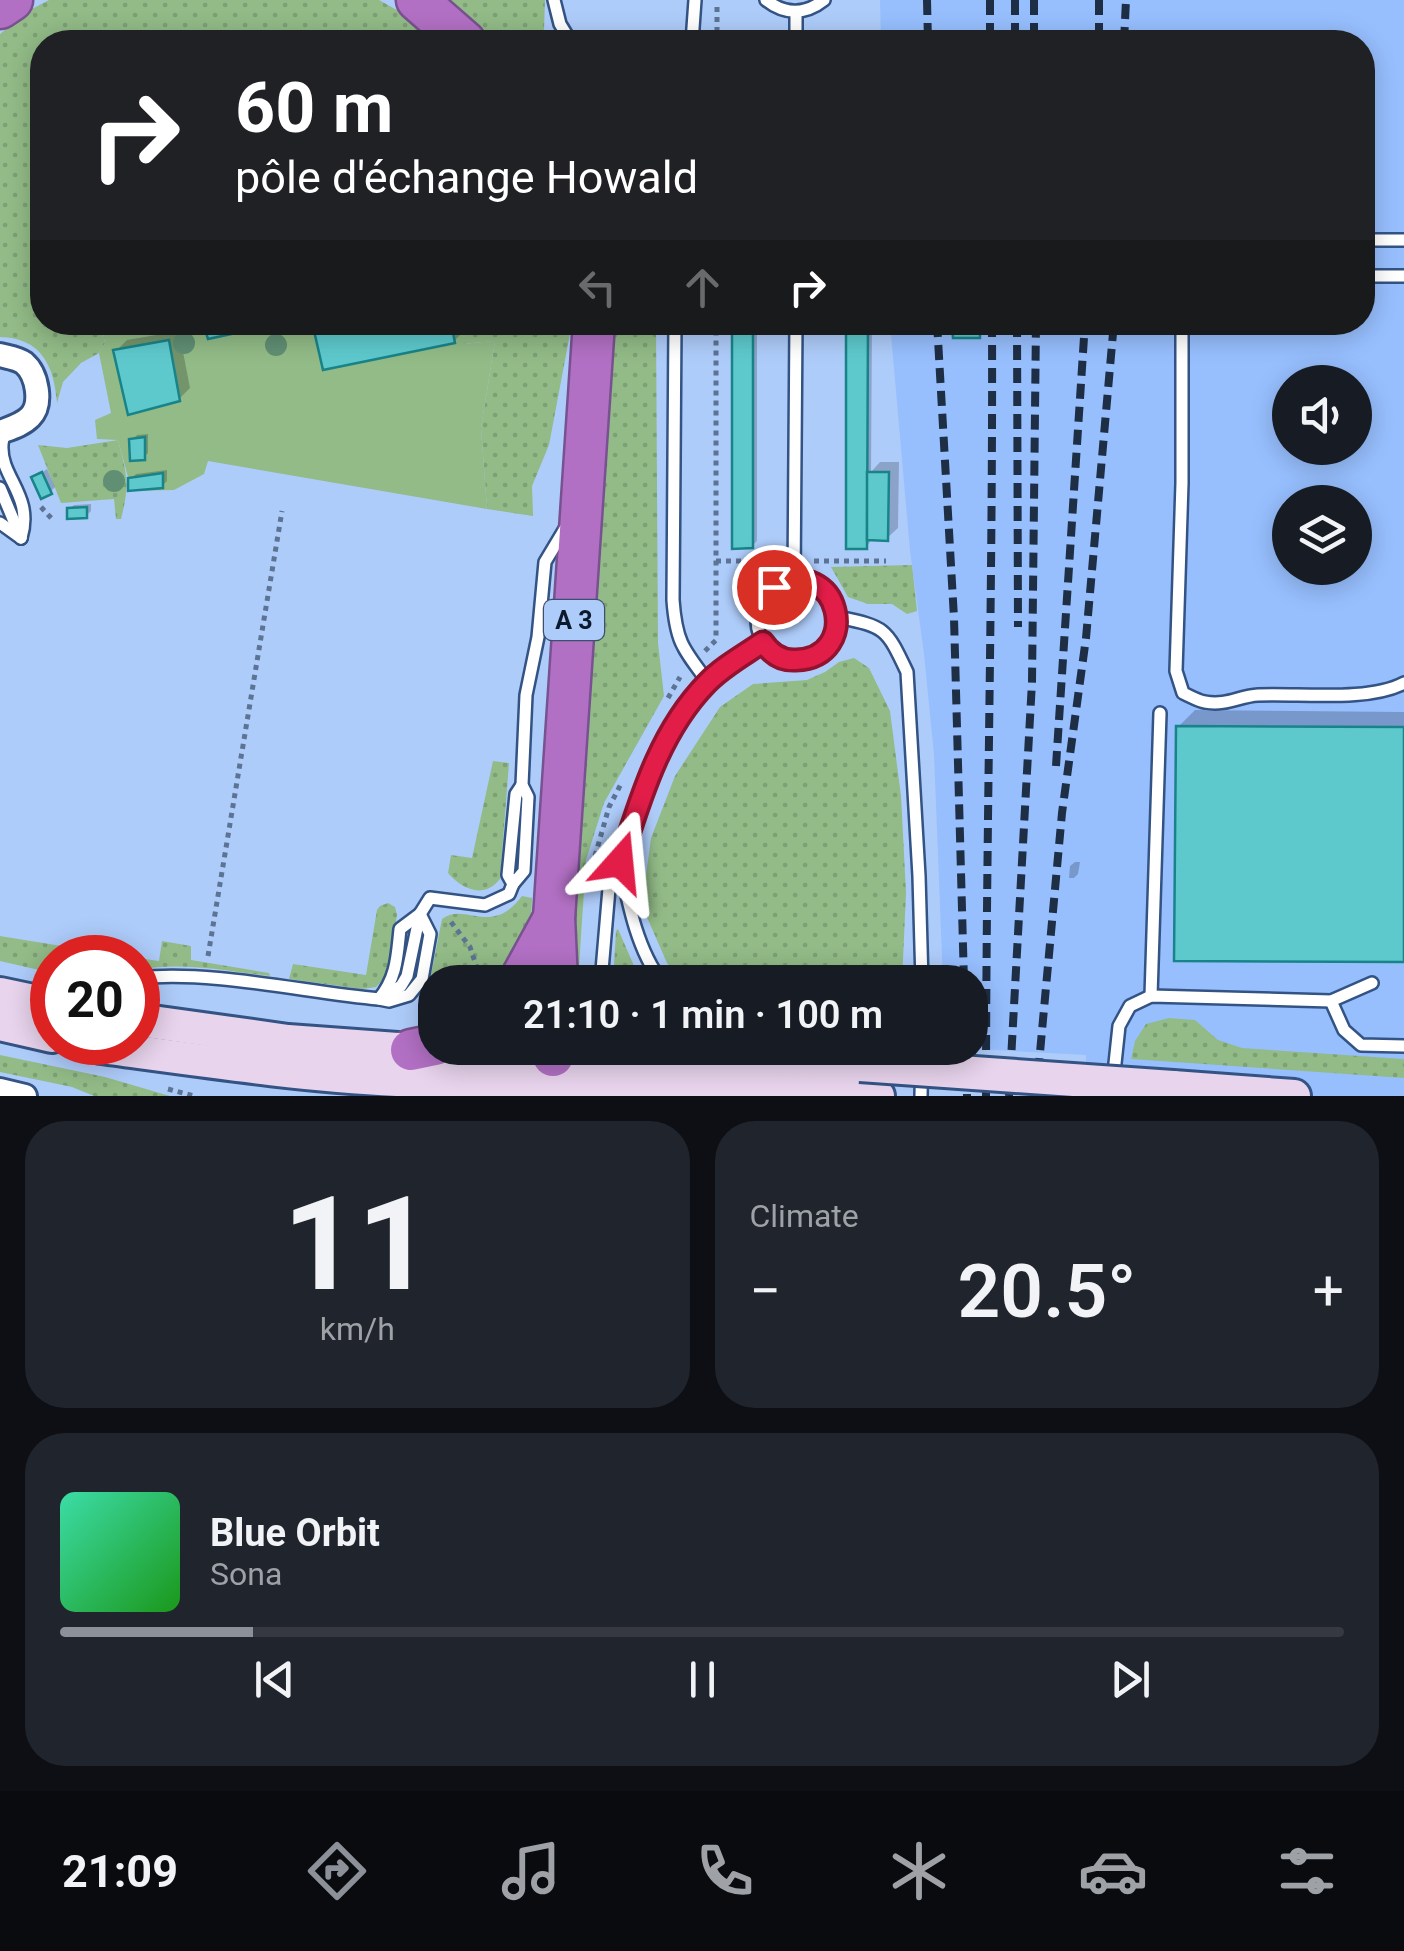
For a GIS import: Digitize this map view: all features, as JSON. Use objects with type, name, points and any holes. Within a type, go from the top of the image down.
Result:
[{"type":"highway","points":[[0,8],[12,0]]},
{"type":"highway","points":[[416,0],[452,30]]},
{"type":"highway","name":"A 3","points":[[555,965],[554,918],[593,335]]},
{"type":"highway","name":"A 3","points":[[528,965],[554,918]]},
{"type":"main road","points":[[0,994],[30,1000]]},
{"type":"main road","points":[[160,1023],[414,1059],[546,1071],[649,1090],[865,1085],[1173,1087],[1294,1096]]},
{"type":"main road","points":[[0,1024],[30,1031]]},
{"type":"main road","points":[[160,1055],[307,1074],[414,1059]]},
{"type":"main road","points":[[782,1065],[865,1085]]},
{"type":"street","points":[[0,355],[26,364],[38,402],[30,416],[3,431]]},
{"type":"street","points":[[414,1059],[432,1096]]},
{"type":"street","points":[[0,1090],[25,1096]]},
{"type":"lane","points":[[554,0],[564,30]]},
{"type":"lane","points":[[693,30],[696,0]]},
{"type":"lane","points":[[766,0],[796,12],[809,10],[824,0]]},
{"type":"lane","points":[[796,12],[796,30]]},
{"type":"lane","points":[[1375,240],[1404,240]]},
{"type":"lane","points":[[1375,276],[1400,275]]},
{"type":"lane","points":[[675,335],[676,631],[686,654],[708,682]]},
{"type":"lane","points":[[794,580],[796,335]]},
{"type":"lane","points":[[1182,335],[1176,671],[1183,694],[1204,702],[1232,703],[1252,695],[1358,694],[1392,690],[1404,683]]},
{"type":"lane","points":[[3,431],[3,459],[25,511],[21,538]]},
{"type":"lane","points":[[0,488],[21,538]]},
{"type":"lane","points":[[160,976],[379,999],[401,986],[407,976],[420,914],[430,898],[485,905],[509,894],[513,884],[508,875],[516,794],[522,785],[526,695],[538,636],[544,562],[582,502]]},
{"type":"lane","points":[[0,523],[21,538]]},
{"type":"lane","points":[[794,580],[823,589],[838,617],[829,644],[810,658],[788,660],[768,650],[758,632],[759,607],[774,587],[794,580]]},
{"type":"lane","points":[[838,617],[878,625],[895,646],[906,672],[922,965]]},
{"type":"lane","points":[[602,965],[610,878],[620,862],[644,786],[673,729],[708,682],[763,642]]},
{"type":"lane","points":[[1151,996],[1160,713]]},
{"type":"lane","points":[[620,862],[630,913],[652,965]]},
{"type":"lane","points":[[1112,1096],[1120,1026],[1130,1006],[1151,996],[1330,1001],[1372,982]]},
{"type":"lane","points":[[1330,1001],[1344,1030],[1361,1045],[1404,1046]]},
{"type":"lane","points":[[921,1096],[922,1065]]},
{"type":"path","points":[[717,30],[718,0]]},
{"type":"path","points":[[716,335],[716,640]]},
{"type":"path","points":[[212,932],[282,512]]},
{"type":"path","points":[[430,898],[470,947],[476,965]]},
{"type":"shaded area","points":[[880,0],[1404,0],[1404,1096],[1085,1096],[1086,1055],[988,1050],[988,965],[942,965],[934,755],[910,551],[891,335],[1375,335],[1375,30],[881,30]]},
{"type":"green space","points":[[49,0],[379,0],[432,30],[30,30],[30,335],[103,335],[105,343],[99,353],[81,363],[63,382],[57,403],[53,377],[43,356],[26,342],[0,337],[0,34]]},
{"type":"green space","points":[[449,0],[545,0],[544,30],[482,30]]},
{"type":"green space","points":[[103,335],[460,335],[462,344],[495,341],[481,428],[487,509],[208,461],[204,474],[174,490],[128,491],[118,440],[97,439],[95,420],[111,413],[99,353],[105,343]]},
{"type":"green space","points":[[459,335],[570,335],[549,445],[532,486],[533,516],[487,509],[481,428],[495,341],[461,344]]},
{"type":"green space","points":[[606,335],[656,335],[658,643],[664,696],[604,803],[586,860],[579,965],[572,965]]},
{"type":"green space","points":[[118,440],[126,479],[121,519],[116,519],[114,499],[61,503],[38,445],[67,448]]},
{"type":"green space","points":[[912,565],[917,611],[907,614],[892,604],[868,604],[848,597],[831,567]]},
{"type":"green space","points":[[854,658],[869,668],[890,711],[901,796],[906,893],[903,965],[669,965],[642,906],[651,838],[675,776],[720,707],[753,684],[807,680]]},
{"type":"green space","points":[[493,761],[509,763],[500,879],[487,889],[474,890],[448,873],[451,855],[472,858]]},
{"type":"green space","points":[[522,896],[532,898],[531,919],[508,965],[433,965],[442,919],[460,914],[489,917],[511,908]]},
{"type":"green space","points":[[388,903],[395,907],[397,915],[387,975],[376,987],[362,989],[289,979],[293,964],[366,975],[377,910]]},
{"type":"green space","points":[[618,929],[634,965],[614,965]]},
{"type":"green space","points":[[0,936],[30,941],[30,968],[0,961]]},
{"type":"green space","points":[[162,941],[191,946],[191,960],[270,976],[160,967]]},
{"type":"green space","points":[[1169,1018],[1195,1020],[1218,1040],[1242,1048],[1404,1059],[1404,1078],[1131,1059],[1135,1041],[1146,1024]]},
{"type":"green space","points":[[0,1055],[30,1061],[30,1065],[105,1077],[170,1096],[94,1096],[72,1087],[0,1072]]},
{"type":"building","points":[[315,335],[453,335],[455,343],[323,370]]},
{"type":"building","points":[[732,335],[753,335],[753,548],[732,549]]},
{"type":"building","points":[[846,335],[868,335],[867,549],[846,549]]},
{"type":"building","points":[[953,335],[980,335],[980,338]]},
{"type":"building","points":[[169,340],[180,401],[128,415],[113,350]]},
{"type":"building","points":[[145,437],[145,460],[130,461],[129,439]]},
{"type":"building","points":[[42,472],[52,494],[41,499],[31,477]]},
{"type":"building","points":[[867,472],[889,472],[888,541],[867,540]]},
{"type":"building","points":[[163,473],[163,488],[128,491],[128,478]]},
{"type":"building","points":[[87,507],[87,518],[67,519],[67,508]]},
{"type":"building","points":[[1176,726],[1404,727],[1404,962],[1174,961]]},
{"type":"railway","points":[[927,0],[928,30]]},
{"type":"railway","points":[[990,0],[990,30]]},
{"type":"railway","points":[[1015,0],[1015,30]]},
{"type":"railway","points":[[1034,0],[1034,30]]},
{"type":"railway","points":[[1099,0],[1099,30]]},
{"type":"railway","points":[[1125,30],[1126,0]]},
{"type":"railway","points":[[938,335],[954,618],[964,965]]},
{"type":"railway","points":[[986,1096],[992,335]]},
{"type":"railway","points":[[1017,335],[1018,627]]},
{"type":"railway","points":[[1009,1096],[1032,682],[1036,335]]},
{"type":"railway","points":[[1056,766],[1084,335]]},
{"type":"railway","points":[[1036,1096],[1062,813],[1086,638],[1113,335]]},
{"type":"railway","points":[[966,1065],[967,1096]]},
{"type":"route","points":[[620,862],[644,786],[673,729],[708,682],[763,642],[768,650],[788,660],[810,658],[829,644],[838,617],[823,589],[794,580],[774,587]]}]
